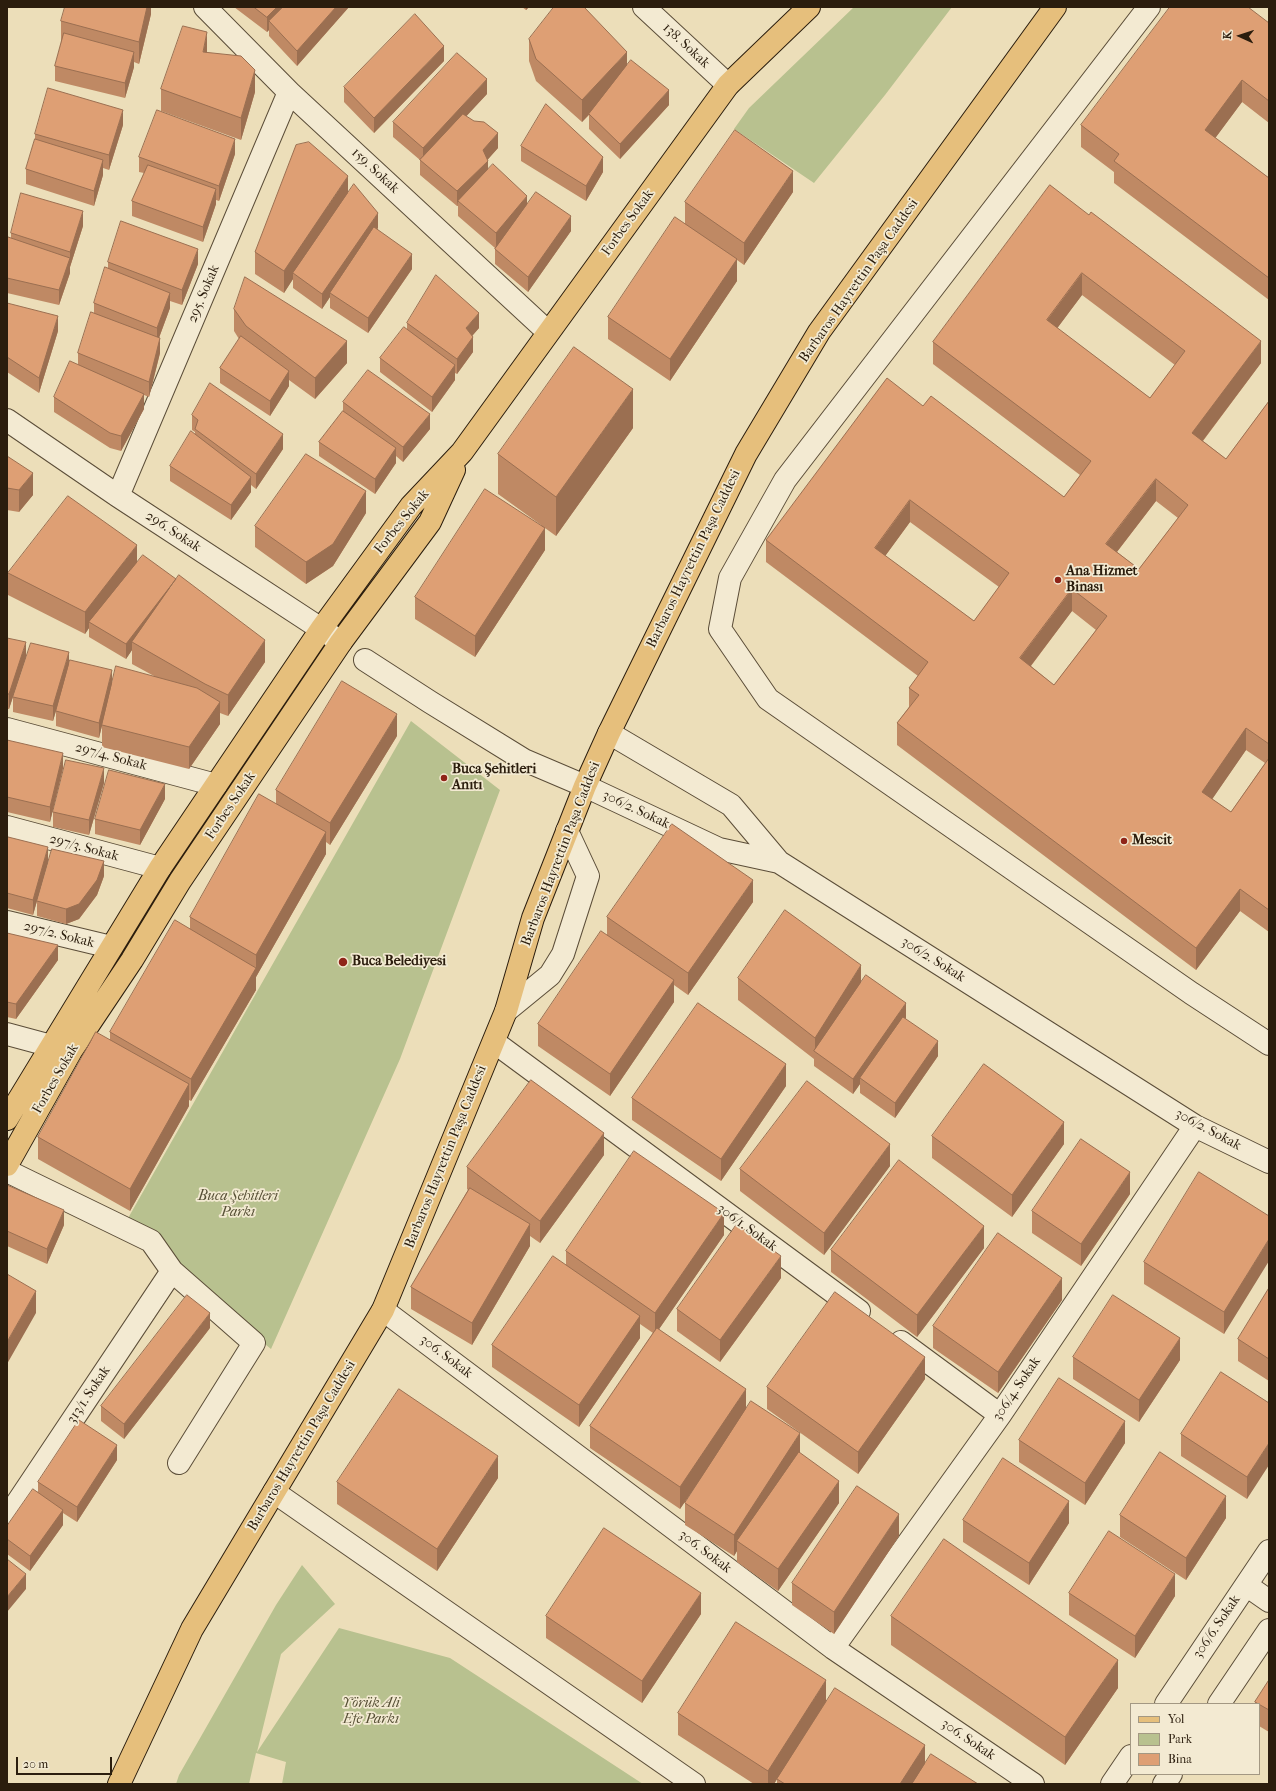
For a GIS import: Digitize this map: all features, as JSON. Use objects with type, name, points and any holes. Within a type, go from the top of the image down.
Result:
[{"type":"main road","name":"Forbes Sokak","points":[[7,1165],[111,947],[160,868],[322,628],[411,506],[462,452],[728,86],[809,7]]},
{"type":"main road","name":"Barbaros Hayrettin Paşa Caddesi","points":[[119,1784],[192,1629],[383,1310],[506,1011],[533,918],[585,786],[609,733],[746,454],[819,332],[1055,7]]},
{"type":"main road","name":"Forbes Sokak","points":[[7,1119],[132,960],[185,875],[341,642],[430,522],[462,452]]},
{"type":"street","name":"159. Sokak","points":[[205,7],[289,92],[548,332]]},
{"type":"street","name":"138. Sokak","points":[[644,7],[728,86]]},
{"type":"street","points":[[1149,7],[785,480],[730,578],[720,630],[768,699],[1191,994],[1269,1044]]},
{"type":"street","name":"295. Sokak","points":[[118,496],[289,92]]},
{"type":"street","name":"296. Sokak","points":[[7,420],[118,496],[322,628],[341,642]]},
{"type":"street","name":"306/2. Sokak","points":[[365,660],[524,760],[585,786],[719,849],[779,862],[1195,1126],[1269,1162]]},
{"type":"street","name":"297/4. Sokak","points":[[7,730],[216,785]]},
{"type":"street","points":[[609,733],[731,805],[779,862]]},
{"type":"street","name":"297/3. Sokak","points":[[7,827],[160,868]]},
{"type":"street","points":[[506,1011],[550,975],[563,954],[588,876],[567,831]]},
{"type":"street","name":"297/2. Sokak","points":[[7,922],[111,947]]},
{"type":"street","points":[[7,1034],[62,1049]]},
{"type":"street","name":"306/1. Sokak","points":[[494,1042],[1000,1415]]},
{"type":"street","name":"306/4. Sokak","points":[[833,1648],[1000,1415],[1195,1126]]},
{"type":"street","points":[[7,1171],[151,1241],[172,1271],[254,1343],[179,1463]]},
{"type":"street","name":"313/1. Sokak","points":[[7,1518],[172,1271]]},
{"type":"street","name":"306. Sokak","points":[[383,1310],[833,1648],[1033,1784]]},
{"type":"street","points":[[274,1492],[694,1784]]},
{"type":"street","name":"306/6. Sokak","points":[[1167,1703],[1269,1551]]},
{"type":"street","points":[[1246,1585],[1269,1602]]},
{"type":"street","points":[[1220,1703],[1269,1630]]},
{"type":"street","points":[[1112,1784],[1130,1757]]},
{"type":"street","points":[[1164,1784],[1170,1775]]},
{"type":"green space","points":[[854,7],[952,7],[885,95],[814,183],[734,129],[749,108]]},
{"type":"green space","name":"Buca Şehitleri Parkı","points":[[411,721],[500,790],[400,1059],[271,1349],[123,1227]]},
{"type":"green space","name":"Yörük Ali Efe Parkı","points":[[302,1565],[335,1604],[281,1654],[257,1752],[339,1628],[450,1658],[643,1784],[282,1784],[286,1762],[256,1753],[249,1784],[176,1784],[179,1775],[276,1605]]},
{"type":"building","points":[[65,7],[147,7],[139,42],[61,21]]},
{"type":"building","points":[[254,7],[277,7],[267,17]]},
{"type":"building","points":[[283,7],[336,7],[297,51],[269,21]]},
{"type":"building","points":[[554,7],[584,7],[627,52],[582,100],[536,59],[529,39]]},
{"type":"building","points":[[1170,7],[1248,7],[1269,23],[1269,101],[1242,80],[1205,130],[1269,178],[1269,278],[1114,161],[1119,154],[1081,125]]},
{"type":"building","points":[[415,14],[444,46],[374,118],[344,87]]},
{"type":"building","points":[[183,26],[207,32],[203,52],[241,56],[255,70],[241,118],[161,89]]},
{"type":"building","points":[[64,33],[134,52],[125,83],[55,66]]},
{"type":"building","points":[[457,53],[487,79],[423,148],[393,122]]},
{"type":"building","points":[[631,60],[669,90],[620,144],[589,114]]},
{"type":"building","points":[[48,88],[123,110],[109,155],[35,134]]},
{"type":"building","points":[[546,104],[603,157],[586,186],[521,146]]},
{"type":"building","points":[[157,110],[235,139],[219,186],[139,157]]},
{"type":"building","points":[[463,114],[474,121],[484,122],[498,133],[483,150],[488,161],[457,191],[420,160]]},
{"type":"building","points":[[735,130],[793,171],[744,243],[685,202]]},
{"type":"building","points":[[35,139],[103,160],[94,191],[26,169]]},
{"type":"building","points":[[309,142],[348,176],[284,271],[255,252],[296,145]]},
{"type":"building","points":[[493,164],[527,196],[496,233],[458,201]]},
{"type":"building","points":[[148,165],[216,189],[203,227],[132,201]]},
{"type":"building","points":[[354,184],[378,213],[322,294],[293,273]]},
{"type":"building","name":"Ana Hizmet Binası","points":[[1050,185],[1089,215],[1091,212],[1261,341],[1192,433],[1226,459],[1269,401],[1269,744],[1246,728],[1202,792],[1231,812],[1269,758],[1269,910],[1240,889],[1196,948],[897,723],[919,695],[909,688],[928,662],[766,540],[887,378],[923,406],[931,396],[1064,497],[1091,461],[933,342]],"holes":[[[1082,273],[1185,351],[1150,398],[1047,320]],[[1156,479],[1188,505],[1139,569],[1106,544]],[[910,500],[1009,573],[974,621],[875,548]],[[1072,589],[1107,616],[1054,685],[1020,658]]]},
{"type":"building","points":[[536,192],[571,216],[528,277],[495,249]]},
{"type":"building","points":[[21,193],[83,211],[70,252],[11,233]]},
{"type":"building","points":[[675,217],[737,259],[670,359],[608,317]]},
{"type":"building","points":[[121,221],[198,249],[182,290],[108,262]]},
{"type":"building","points":[[374,227],[412,254],[368,318],[330,293]]},
{"type":"building","points":[[8,237],[70,258],[59,290],[7,278]]},
{"type":"building","points":[[105,267],[170,293],[157,328],[94,303]]},
{"type":"building","points":[[436,275],[479,313],[466,328],[473,337],[457,359],[407,323]]},
{"type":"building","points":[[245,277],[347,341],[315,378],[246,326],[234,309]]},
{"type":"building","points":[[7,303],[58,316],[39,378],[7,357]]},
{"type":"building","points":[[91,312],[160,338],[149,382],[78,353]]},
{"type":"building","points":[[404,327],[455,365],[432,397],[380,358]]},
{"type":"building","points":[[241,336],[289,371],[270,401],[220,368]]},
{"type":"building","points":[[574,347],[633,389],[556,497],[498,454]]},
{"type":"building","points":[[70,361],[144,394],[121,436],[110,433],[54,397]]},
{"type":"building","points":[[368,370],[430,414],[403,447],[343,402]]},
{"type":"building","points":[[210,383],[283,434],[256,474],[195,429],[198,420],[192,415]]},
{"type":"building","points":[[343,411],[396,448],[375,479],[319,442]]},
{"type":"building","points":[[191,431],[251,477],[231,505],[170,466]]},
{"type":"building","points":[[306,454],[366,491],[333,544],[306,562],[255,526]]},
{"type":"building","points":[[7,456],[33,473],[19,490],[7,488]]},
{"type":"building","points":[[485,489],[545,528],[475,636],[415,597]]},
{"type":"building","points":[[68,496],[137,545],[85,612],[8,573]]},
{"type":"building","points":[[143,555],[176,579],[126,644],[89,622]]},
{"type":"building","points":[[179,575],[265,640],[228,695],[205,684],[132,642]]},
{"type":"building","points":[[7,638],[26,642],[9,694],[7,694]]},
{"type":"building","points":[[31,643],[69,652],[53,706],[13,697]]},
{"type":"building","points":[[70,660],[112,670],[99,723],[56,711]]},
{"type":"building","points":[[116,666],[197,688],[220,702],[189,747],[102,725]]},
{"type":"building","points":[[342,681],[397,714],[330,823],[276,790]]},
{"type":"building","points":[[7,740],[63,753],[50,807],[7,797]]},
{"type":"building","points":[[66,760],[104,768],[89,820],[53,812]]},
{"type":"building","points":[[109,770],[165,784],[140,830],[95,819]]},
{"type":"building","points":[[259,794],[326,832],[256,955],[190,917]]},
{"type":"building","points":[[672,824],[753,880],[688,973],[607,917]]},
{"type":"building","points":[[8,837],[48,847],[33,900],[7,893]]},
{"type":"building","points":[[52,849],[104,861],[97,880],[79,904],[66,909],[37,901]]},
{"type":"building","points":[[785,910],[861,965],[815,1038],[738,978]]},
{"type":"building","points":[[175,920],[256,968],[191,1079],[110,1032]]},
{"type":"building","points":[[601,931],[674,980],[610,1074],[538,1024]]},
{"type":"building","points":[[7,933],[58,945],[16,1004],[7,1002]]},
{"type":"building","points":[[866,975],[906,1003],[853,1079],[814,1051]]},
{"type":"building","points":[[698,1003],[786,1064],[721,1159],[632,1098]]},
{"type":"building","points":[[903,1017],[938,1041],[895,1103],[860,1078]]},
{"type":"building","points":[[96,1032],[189,1084],[130,1189],[38,1137]]},
{"type":"building","points":[[984,1064],[1064,1122],[1012,1195],[932,1136]]},
{"type":"building","points":[[531,1080],[604,1133],[540,1221],[467,1167]]},
{"type":"building","points":[[807,1081],[890,1144],[824,1233],[740,1169]]},
{"type":"building","points":[[1081,1139],[1130,1172],[1081,1244],[1032,1211]]},
{"type":"building","points":[[634,1151],[724,1213],[655,1313],[566,1251]]},
{"type":"building","points":[[899,1160],[984,1226],[917,1315],[831,1250]]},
{"type":"building","points":[[1199,1172],[1269,1216],[1269,1239],[1224,1312],[1144,1262]]},
{"type":"building","points":[[7,1185],[64,1210],[47,1249],[7,1231]]},
{"type":"building","points":[[470,1188],[530,1224],[472,1323],[411,1287]]},
{"type":"building","points":[[737,1224],[781,1256],[720,1340],[677,1309]]},
{"type":"building","points":[[998,1233],[1062,1278],[998,1372],[933,1326]]},
{"type":"building","points":[[553,1256],[640,1316],[579,1405],[492,1345]]},
{"type":"building","points":[[7,1274],[36,1291],[7,1342]]},
{"type":"building","points":[[1269,1288],[1269,1359],[1238,1339]]},
{"type":"building","points":[[835,1292],[925,1357],[858,1452],[767,1387]]},
{"type":"building","points":[[187,1295],[210,1313],[124,1424],[101,1406]]},
{"type":"building","points":[[1113,1295],[1180,1338],[1139,1400],[1073,1357]]},
{"type":"building","points":[[657,1328],[746,1389],[680,1487],[590,1426]]},
{"type":"building","points":[[1221,1372],[1269,1403],[1269,1443],[1247,1477],[1181,1434]]},
{"type":"building","points":[[1059,1378],[1125,1421],[1085,1483],[1019,1440]]},
{"type":"building","points":[[399,1389],[498,1456],[437,1549],[337,1482]]},
{"type":"building","points":[[751,1401],[800,1433],[734,1535],[685,1503]]},
{"type":"building","points":[[79,1420],[117,1445],[77,1507],[38,1482]]},
{"type":"building","points":[[799,1452],[839,1481],[778,1569],[737,1541]]},
{"type":"building","points":[[1160,1452],[1226,1496],[1186,1558],[1120,1515]]},
{"type":"building","points":[[1003,1458],[1069,1501],[1029,1563],[963,1520]]},
{"type":"building","points":[[857,1486],[899,1514],[834,1612],[792,1583]]},
{"type":"building","points":[[33,1489],[63,1510],[30,1556],[7,1539],[7,1526]]},
{"type":"building","points":[[604,1528],[701,1593],[642,1681],[546,1616]]},
{"type":"building","points":[[1109,1531],[1175,1574],[1135,1636],[1069,1593]]},
{"type":"building","points":[[944,1539],[1118,1660],[1065,1737],[891,1616]]},
{"type":"building","points":[[7,1559],[26,1574],[7,1597]]},
{"type":"building","points":[[736,1622],[826,1680],[768,1771],[678,1713]]},
{"type":"building","points":[[1269,1680],[1269,1710],[1260,1705],[1260,1703],[1255,1702]]},
{"type":"building","points":[[835,1688],[925,1745],[900,1784],[785,1784],[777,1779]]},
{"type":"building","points":[[931,1754],[978,1784],[912,1784]]},
{"type":"place","name":"Ana Hizmet Binası","points":[[1058,580]]},
{"type":"place","name":"Buca Şehitleri Anıtı","points":[[444,778]]},
{"type":"place","name":"Mescit","points":[[1124,841]]},
{"type":"place","name":"Buca Belediyesi","points":[[343,962]]}]
